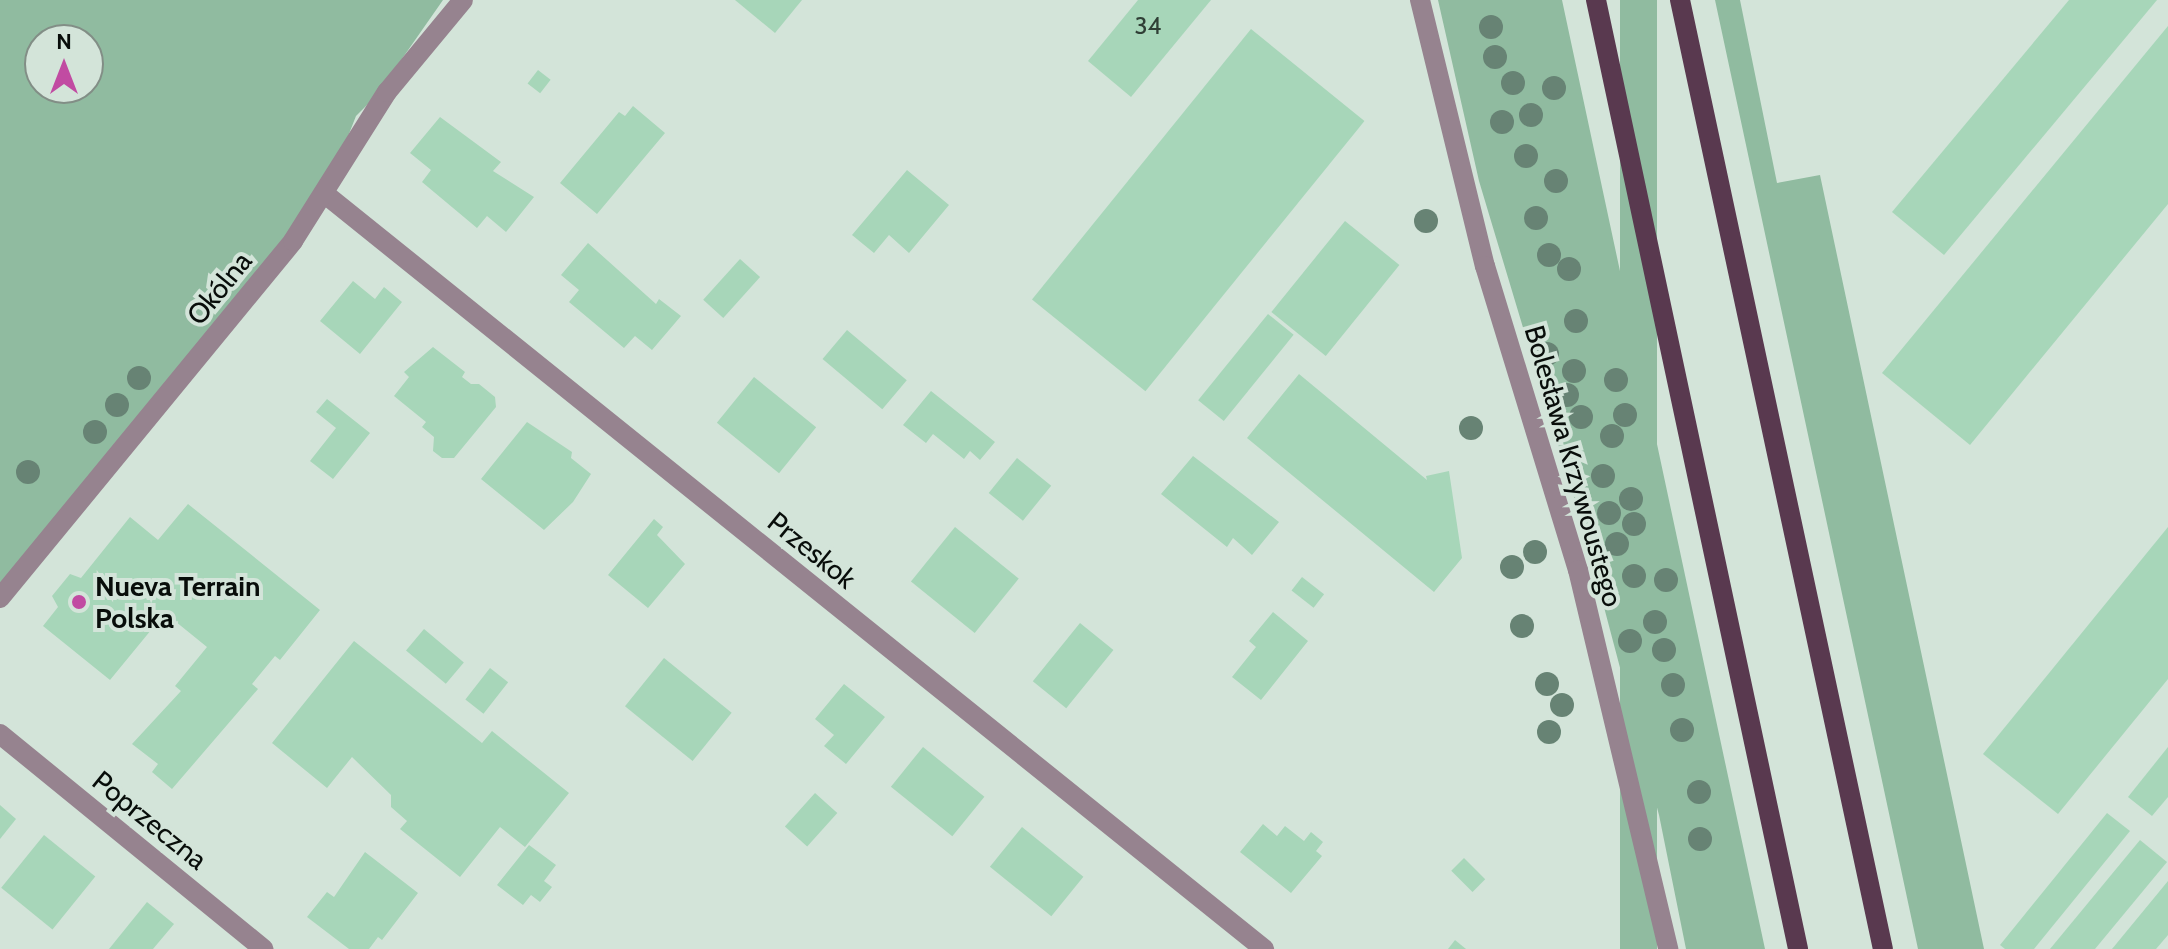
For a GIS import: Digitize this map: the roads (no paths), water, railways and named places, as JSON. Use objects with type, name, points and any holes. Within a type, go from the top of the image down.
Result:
[{"type":"main road","points":[[1596,0],[1798,949]]},
{"type":"main road","points":[[1680,0],[1883,949]]},
{"type":"street","name":"Okólna","points":[[0,598],[244,302],[325,194],[351,143],[387,92],[463,0]]},
{"type":"street","name":"Bolesława Krzywoustego","points":[[1420,0],[1485,266],[1578,570],[1668,949]]},
{"type":"street","name":"Przeskok","points":[[325,194],[1264,949]]},
{"type":"street","name":"Poprzeczna","points":[[0,734],[264,949]]},
{"type":"place","name":"Nueva Terrain Polska","points":[[79,602]]}]
